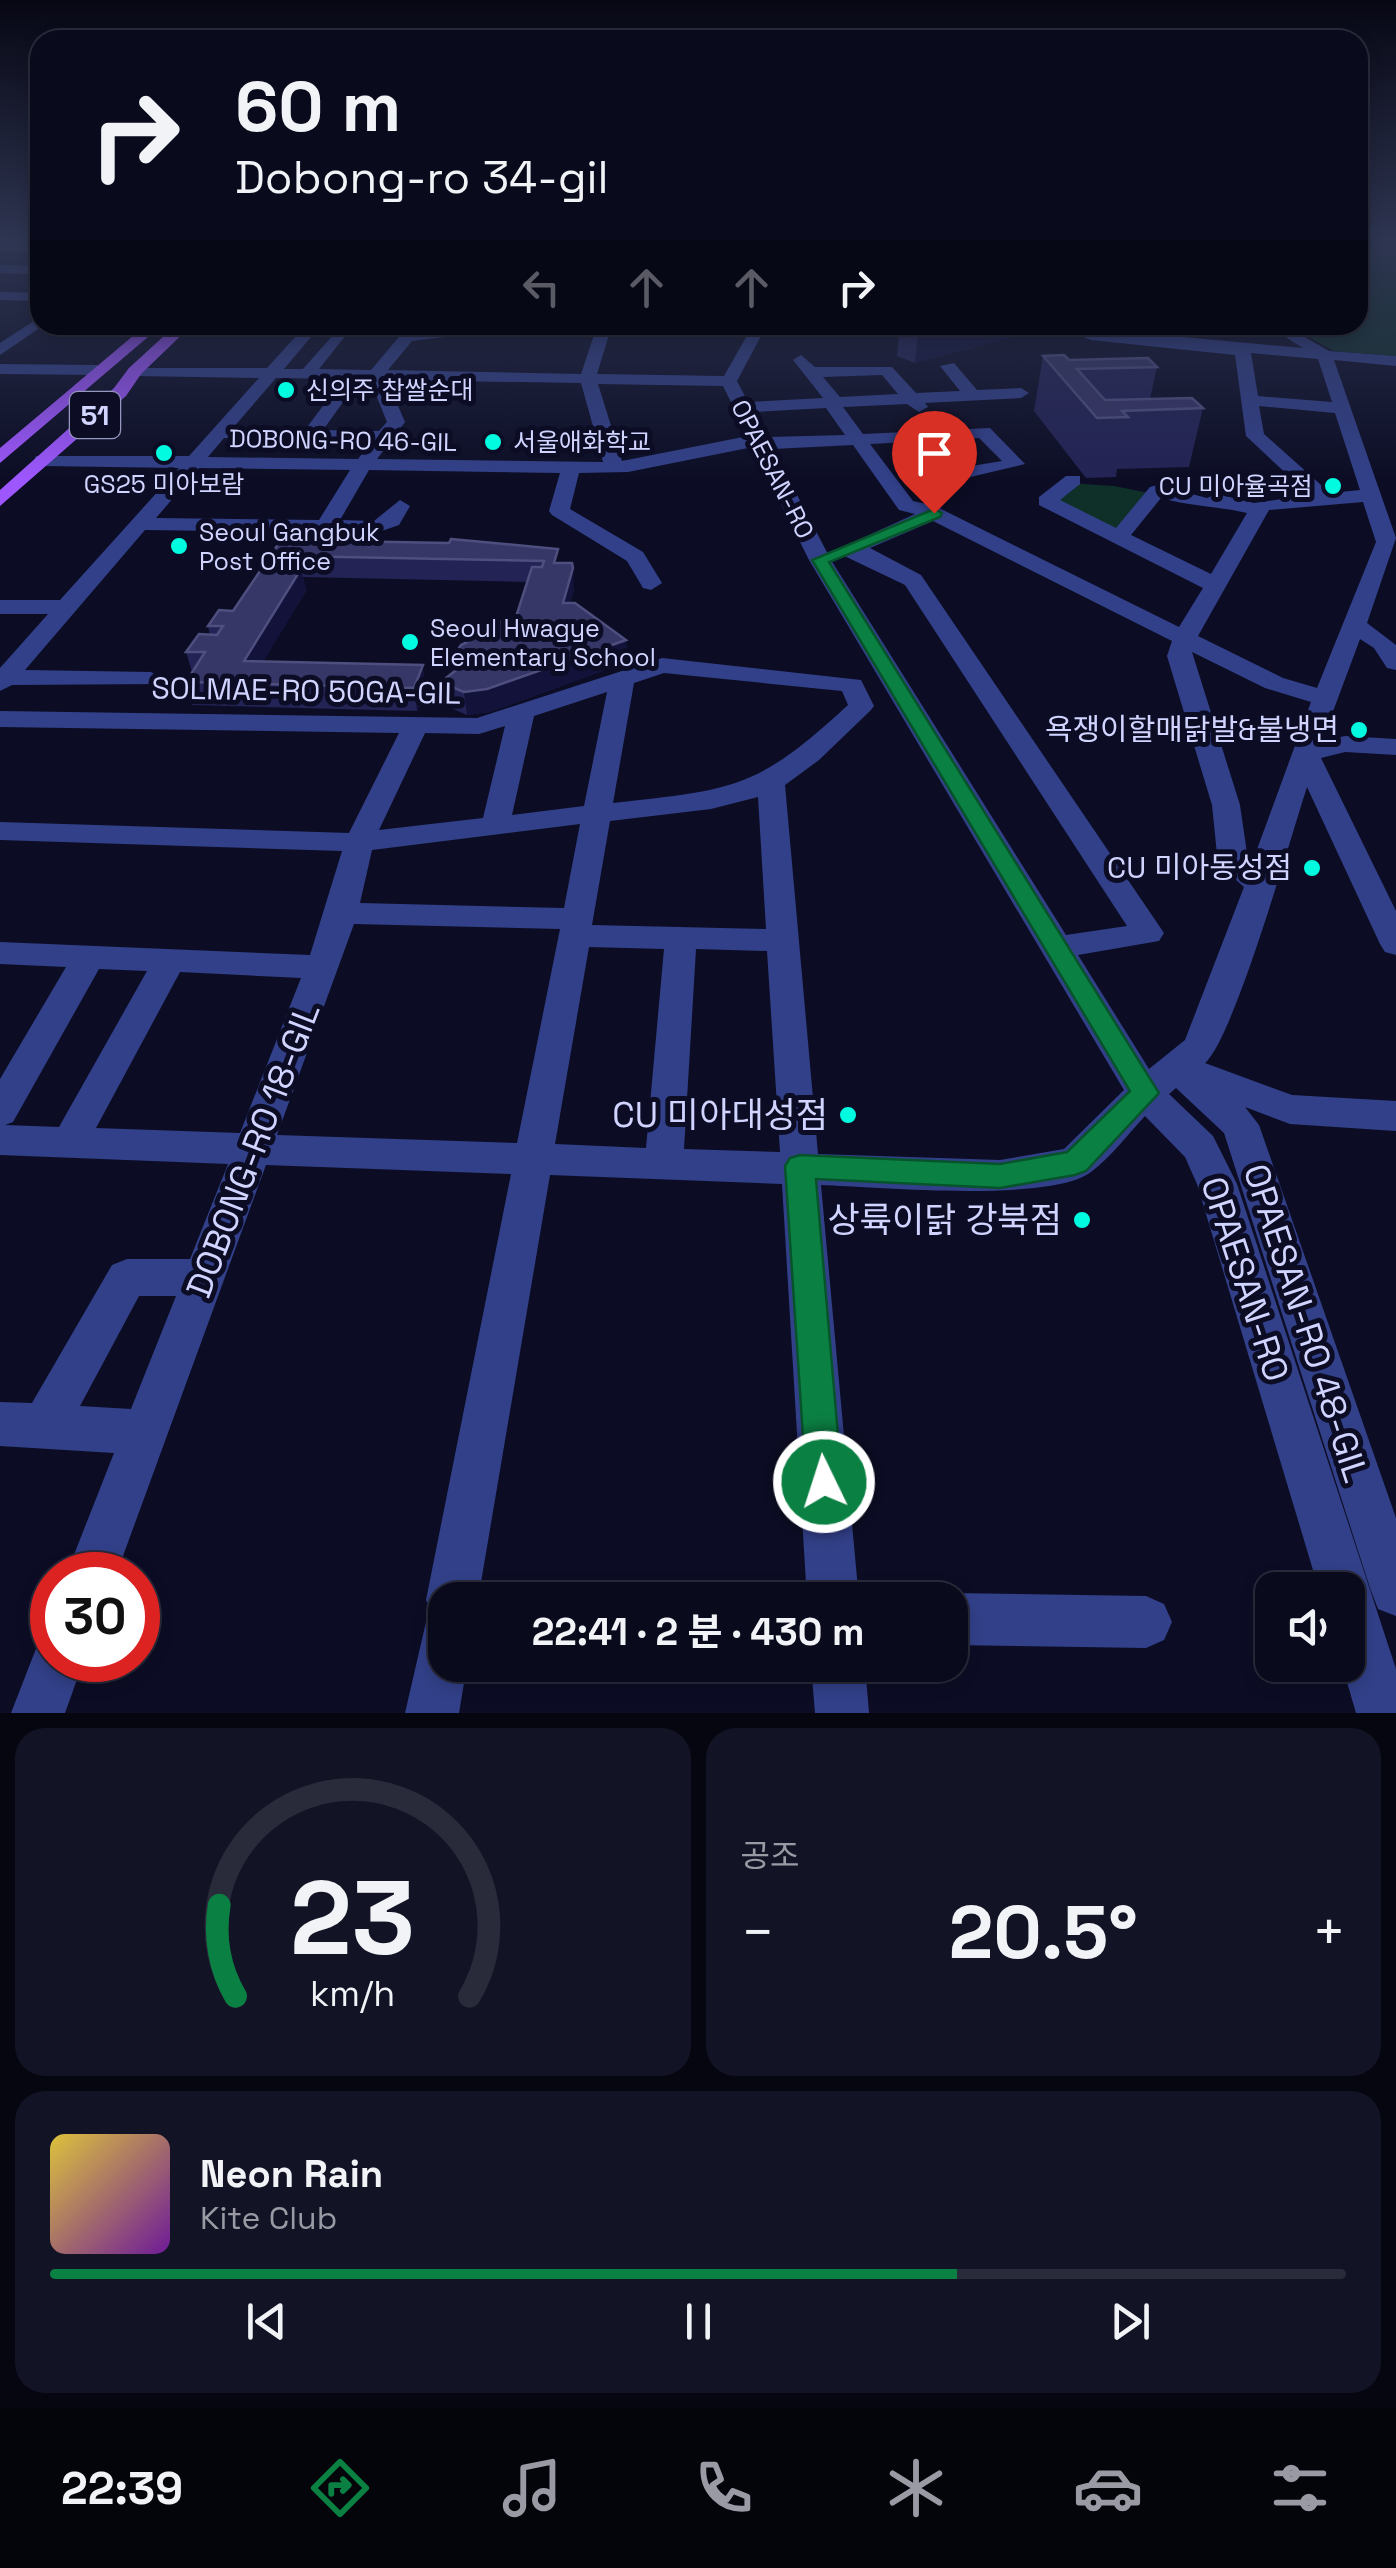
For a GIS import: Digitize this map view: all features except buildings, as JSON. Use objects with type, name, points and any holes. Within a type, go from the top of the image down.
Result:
[{"type":"main road","name":"51","points":[[0,457],[142,335]]},
{"type":"main road","name":"51","points":[[0,500],[120,392],[135,371],[175,335]]},
{"type":"street","points":[[0,330],[30,326]]},
{"type":"street","points":[[0,350],[30,329]]},
{"type":"street","points":[[3,680],[305,335]]},
{"type":"street","points":[[308,373],[338,335]]},
{"type":"street","points":[[382,367],[409,335]]},
{"type":"street","points":[[601,335],[588,378],[614,467]]},
{"type":"street","points":[[745,337],[762,344],[768,335]]},
{"type":"street","points":[[1091,335],[1396,361]]},
{"type":"street","points":[[1132,335],[1139,340]]},
{"type":"street","points":[[1212,335],[1243,353],[1255,436],[1324,498]]},
{"type":"street","points":[[0,1140],[1000,1176],[1075,1163],[1200,1048],[1305,752],[1390,534],[1370,495],[1324,354],[1291,335]]},
{"type":"street","name":"OPAESAN-RO","points":[[745,337],[729,381],[820,560],[1055,948],[1161,1080],[1217,1184],[1338,1572]]},
{"type":"street","points":[[458,348],[481,343],[514,344]]},
{"type":"street","points":[[135,371],[356,374],[382,367],[512,364],[517,382]]},
{"type":"street","points":[[980,489],[886,370],[806,366],[885,480],[894,484],[906,506],[934,513],[1274,682],[1325,698]]},
{"type":"street","points":[[948,366],[972,395]]},
{"type":"street","points":[[382,367],[517,382],[657,373],[729,381]]},
{"type":"street","points":[[326,526],[363,465],[396,422],[382,367]]},
{"type":"street","points":[[0,369],[97,370]]},
{"type":"street","points":[[742,407],[1021,393],[997,373]]},
{"type":"street","points":[[310,435],[356,374]]},
{"type":"street","points":[[456,402],[470,376]]},
{"type":"street","points":[[1250,400],[1342,408]]},
{"type":"street","name":"DOBONG-RO 46-GIL","points":[[43,460],[614,467],[758,442],[984,432],[1016,464],[966,472]]},
{"type":"street","points":[[220,433],[384,437]]},
{"type":"street","points":[[571,468],[560,511],[634,558],[652,582]]},
{"type":"street","points":[[1236,479],[1260,508]]},
{"type":"street","points":[[1073,480],[1046,501],[1215,585]]},
{"type":"street","points":[[1118,537],[1157,491],[1210,505],[1217,500],[1260,508],[1370,495]]},
{"type":"street","points":[[142,524],[376,527],[392,521],[400,506]]},
{"type":"street","points":[[1260,508],[1185,637],[1179,656],[1226,805],[1233,864],[1260,884]]},
{"type":"street","name":"OPAESAN-RO","points":[[820,560],[934,513]]},
{"type":"street","name":"OPAESAN-RO","points":[[854,548],[912,580],[1148,932],[1055,948]]},
{"type":"street","points":[[1372,579],[1396,588]]},
{"type":"street","points":[[0,607],[67,607]]},
{"type":"street","points":[[1354,625],[1383,644],[1396,663]]},
{"type":"street","name":"SOLMAE-RO 50GA-GIL","points":[[0,719],[479,726],[662,665],[852,685],[861,706],[771,784]]},
{"type":"street","points":[[455,1582],[622,678]]},
{"type":"street","points":[[3,680],[151,679]]},
{"type":"street","points":[[495,828],[522,711]]},
{"type":"street","name":"DOBONG-RO 18-GIL","points":[[100,1552],[342,913],[359,842],[415,726]]},
{"type":"street","points":[[1305,752],[1345,744],[1396,747]]},
{"type":"street","points":[[1305,752],[1386,900],[1396,944]]},
{"type":"street","points":[[3,834],[359,842],[750,794],[771,784],[832,1582]]},
{"type":"street","points":[[342,913],[406,914],[681,938],[783,940]]},
{"type":"street","points":[[664,1164],[681,938]]},
{"type":"street","points":[[0,953],[322,966]]},
{"type":"street","points":[[0,1112],[88,958]]},
{"type":"street","points":[[69,1143],[169,961]]},
{"type":"street","points":[[1161,1080],[1290,1109],[1396,1116]]},
{"type":"street","name":"OPAESAN-RO 48-GIL","points":[[1161,1080],[1240,1125],[1396,1590]]},
{"type":"street","points":[[22,1426],[127,1278],[205,1277]]},
{"type":"street","points":[[22,1426],[145,1432]]},
{"type":"street","points":[[968,1619],[1146,1622]]},
{"type":"street","points":[[1365,1655],[1383,1713]]},
{"type":"street","points":[[38,1713],[50,1682]]},
{"type":"street","points":[[432,1713],[438,1682]]},
{"type":"street","points":[[839,1682],[842,1713]]},
{"type":"green space","points":[[1368,320],[1396,320],[1396,356],[1334,351],[1305,335],[1368,335]]},
{"type":"green space","points":[[1069,483],[1154,494],[1119,537],[1047,501]]},
{"type":"place","name":"신의주 찹쌀순대","points":[[286,390]]},
{"type":"place","name":"서울애화학교","points":[[493,442]]},
{"type":"place","name":"GS25 미아보람","points":[[164,453]]},
{"type":"place","name":"CU 미아율곡점","points":[[1333,486]]},
{"type":"place","name":"Seoul Gangbuk Post Office","points":[[179,546]]},
{"type":"place","name":"Seoul Hwagye Elementary School","points":[[410,642]]},
{"type":"place","name":"욕쟁이할매닭발&불냉면","points":[[1359,730]]},
{"type":"place","name":"CU 미아동성점","points":[[1312,868]]},
{"type":"place","name":"CU 미아대성점","points":[[848,1115]]},
{"type":"place","name":"상륙이닭 강북점","points":[[1082,1220]]},
{"type":"route","points":[[824,1482],[800,1166],[1000,1176],[1075,1163],[1145,1093],[820,560],[934,513]]}]
